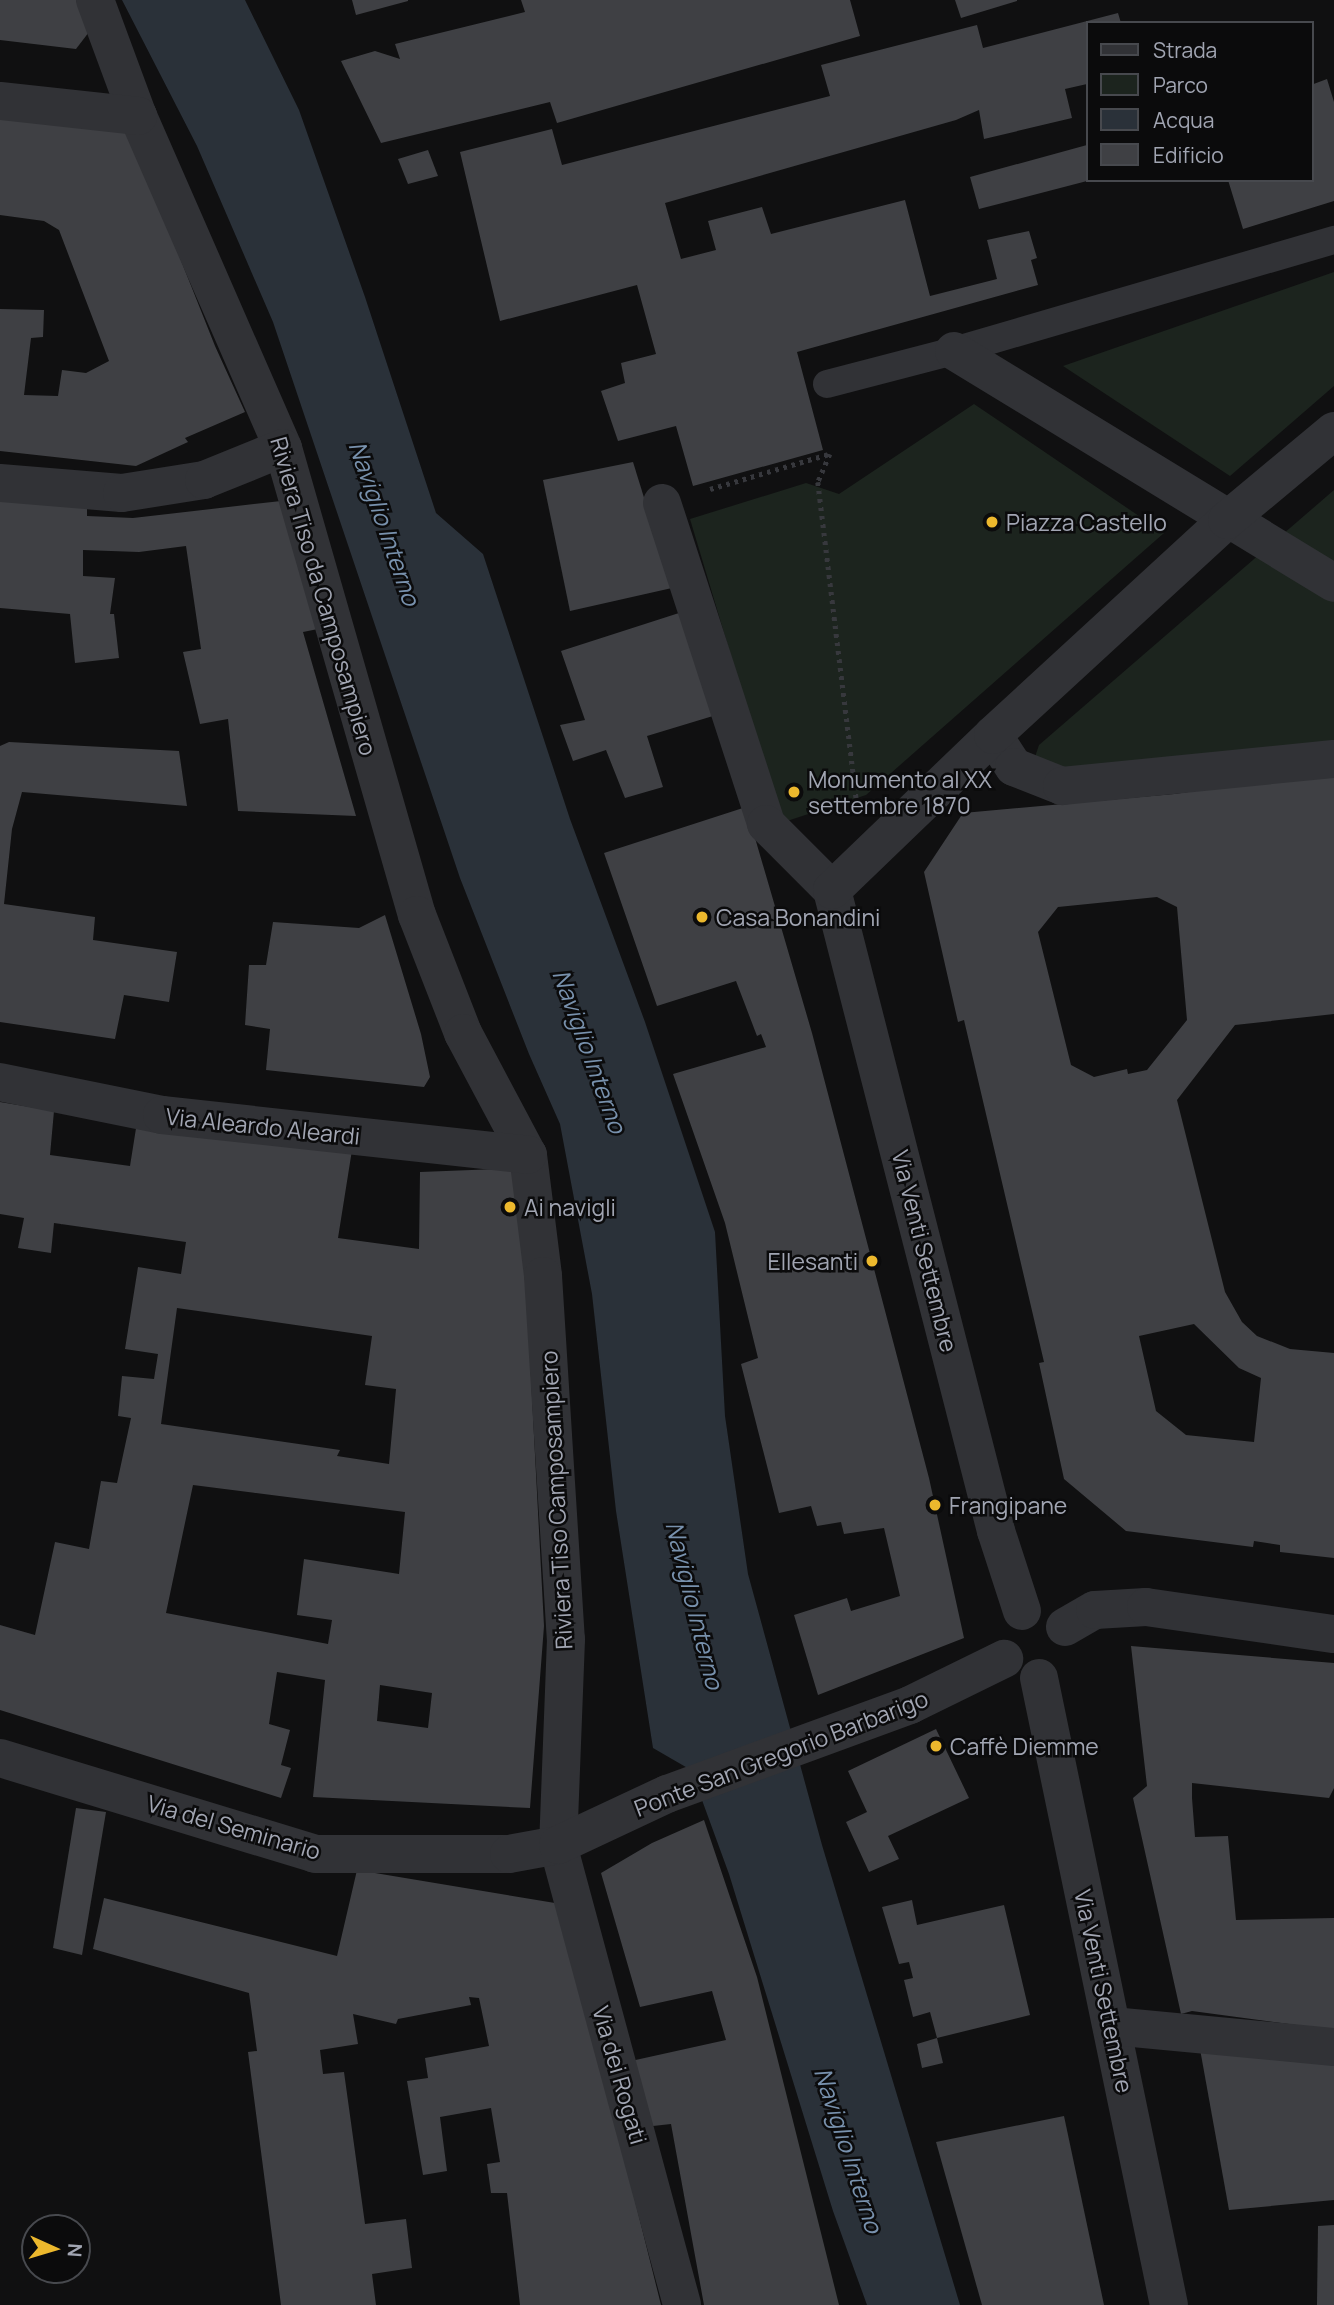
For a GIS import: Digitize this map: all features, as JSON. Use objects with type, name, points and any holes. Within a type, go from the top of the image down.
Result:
[{"type":"street","name":"Riviera Tiso da Camposampiero","points":[[95,0],[138,116],[283,448],[417,915],[463,1033],[528,1155]]},
{"type":"street","points":[[0,101],[138,116]]},
{"type":"street","points":[[954,351],[1334,583]]},
{"type":"street","points":[[662,503],[766,824],[832,890],[993,735],[1227,520],[1334,431]]},
{"type":"street","points":[[0,483],[122,493],[204,480],[283,448]]},
{"type":"street","points":[[993,735],[1014,767],[1062,786],[1334,759]]},
{"type":"street","name":"Via Venti Settembre","points":[[832,890],[996,1531],[1022,1611]]},
{"type":"street","name":"Via Aleardo Aleardi","points":[[0,1082],[162,1115],[528,1155]]},
{"type":"street","name":"Riviera Tiso Camposampiero","points":[[528,1155],[543,1276],[566,1639],[558,1845]]},
{"type":"street","points":[[1065,1627],[1095,1610],[1146,1607],[1334,1634]]},
{"type":"street","points":[[1041,1610],[1059,1619],[1065,1627],[1069,1637],[1065,1659],[1049,1675],[1038,1678],[1018,1674],[1004,1659],[1000,1648],[1005,1627],[1022,1611],[1041,1610]]},
{"type":"street","name":"Ponte San Gregorio Barbarigo","points":[[558,1845],[691,1785],[910,1705],[1004,1659]]},
{"type":"street","name":"Via Venti Settembre","points":[[1038,1678],[1169,2305]]},
{"type":"street","name":"Via del Seminario","points":[[0,1758],[315,1854],[509,1854],[558,1845]]},
{"type":"street","name":"Via dei Rogati","points":[[558,1845],[682,2305]]},
{"type":"street","points":[[1112,2026],[1334,2047]]},
{"type":"lane","points":[[827,384],[954,351],[1334,240]]},
{"type":"path","points":[[662,503],[830,454],[818,482],[857,799],[853,812]]},
{"type":"green space","points":[[1334,272],[1334,386],[1230,476],[1063,366]]},
{"type":"green space","points":[[974,404],[1164,533],[866,795],[781,823],[690,519],[806,483],[839,494]]},
{"type":"green space","points":[[1334,490],[1334,744],[1061,773],[1035,757],[1039,745]]},
{"type":"water","name":"Naviglio Interno","points":[[122,0],[245,0],[299,110],[365,297],[436,513],[483,554],[570,819],[645,1022],[715,1232],[725,1416],[748,1574],[822,1845],[960,2305],[867,2305],[833,2211],[729,1874],[691,1770],[653,1748],[616,1511],[592,1294],[560,1124],[529,1054],[460,878],[273,322],[197,146]]},
{"type":"building","points":[[0,0],[76,0],[89,32],[76,49],[0,40]]},
{"type":"building","points":[[352,0],[408,0],[408,1],[356,15]]},
{"type":"building","points":[[521,0],[850,0],[860,36],[557,123],[550,102],[381,143],[341,61],[375,51],[400,59],[395,44],[525,12]]},
{"type":"building","points":[[955,0],[1017,0],[1017,1],[961,18]]},
{"type":"building","points":[[1118,13],[1120,21],[1087,21]]},
{"type":"building","points":[[1086,21],[1086,84],[1065,89],[1072,118],[984,139],[979,110],[956,120],[665,203],[681,259],[716,250],[708,221],[762,207],[771,234],[905,200],[930,296],[997,279],[987,240],[1029,231],[1037,258],[1031,260],[1038,285],[797,352],[823,450],[693,486],[676,426],[618,441],[601,391],[625,383],[621,363],[656,354],[637,285],[500,321],[460,152],[552,129],[562,165],[830,96],[821,65],[977,25],[983,48]]},
{"type":"building","points":[[1327,79],[1334,102],[1334,201],[1243,229],[1229,182],[1313,182],[1313,84]]},
{"type":"building","points":[[0,113],[128,127],[215,346],[245,412],[185,438],[188,442],[136,466],[0,451],[0,309],[44,310],[43,337],[31,338],[24,395],[58,396],[62,370],[86,373],[109,361],[59,230],[44,221],[0,215]]},
{"type":"building","points":[[1086,145],[1086,181],[979,209],[970,177]]},
{"type":"building","points":[[428,150],[438,176],[408,184],[398,159]]},
{"type":"building","points":[[633,462],[672,588],[570,611],[543,480]]},
{"type":"building","points":[[0,496],[87,503],[87,516],[133,518],[281,501],[318,629],[303,632],[356,816],[238,811],[228,719],[200,724],[183,652],[201,649],[186,546],[139,552],[83,550],[83,576],[115,578],[110,614],[114,614],[119,658],[75,663],[70,614],[0,608]]},
{"type":"building","points":[[679,613],[713,716],[647,736],[663,787],[625,798],[606,750],[573,761],[560,725],[585,720],[561,651]]},
{"type":"building","points":[[9,742],[179,751],[187,806],[22,792],[12,829],[4,904],[95,917],[93,940],[177,952],[169,1002],[124,995],[115,1039],[0,1022],[0,746]]},
{"type":"building","points":[[1334,772],[1334,1014],[1235,1025],[1177,1100],[1225,1292],[1242,1322],[1257,1336],[1290,1349],[1334,1353],[1334,1558],[1280,1552],[1280,1545],[1254,1541],[1253,1547],[1126,1531],[1064,1479],[1039,1363],[1044,1362],[964,1020],[958,1022],[924,872],[963,813],[1174,794]],"holes":[[[1157,897],[1177,907],[1187,1020],[1147,1070],[1128,1074],[1127,1069],[1094,1077],[1071,1065],[1038,932],[1058,907]],[[1194,1324],[1239,1368],[1261,1378],[1254,1442],[1186,1435],[1156,1411],[1139,1336]]]},
{"type":"building","points":[[746,807],[812,1033],[929,1478],[964,1638],[818,1695],[794,1615],[847,1598],[851,1611],[900,1596],[884,1528],[844,1534],[841,1522],[817,1526],[811,1506],[779,1513],[741,1364],[758,1358],[725,1223],[673,1074],[766,1047],[761,1034],[757,1036],[736,981],[657,1006],[604,853]]},
{"type":"building","points":[[385,915],[421,1034],[430,1077],[424,1087],[266,1070],[270,1029],[245,1025],[249,965],[266,965],[273,922],[359,928]]},
{"type":"building","points":[[0,1102],[54,1111],[50,1155],[130,1166],[137,1122],[352,1150],[338,1238],[419,1249],[420,1172],[520,1168],[544,1626],[530,1808],[313,1797],[325,1680],[277,1672],[269,1724],[290,1730],[281,1765],[291,1768],[281,1798],[0,1710],[0,1625],[35,1635],[55,1542],[89,1549],[101,1481],[117,1483],[131,1418],[118,1416],[122,1376],[154,1379],[158,1354],[125,1349],[138,1267],[181,1274],[186,1242],[54,1223],[51,1253],[18,1248],[24,1218],[0,1214]],"holes":[[[177,1308],[372,1336],[365,1385],[396,1389],[389,1464],[337,1456],[340,1450],[161,1424]],[[193,1485],[405,1512],[399,1574],[304,1559],[297,1615],[332,1620],[328,1644],[166,1613]],[[380,1685],[432,1693],[428,1728],[377,1721]]]},
{"type":"building","points":[[1131,1646],[1334,1663],[1334,1788],[1329,1798],[1192,1783],[1192,1798],[1195,1837],[1228,1836],[1236,1920],[1334,1918],[1334,2030],[1192,2011],[1181,2014],[1133,1798],[1147,1786]]},
{"type":"building","points":[[936,1729],[969,1798],[888,1836],[899,1859],[869,1872],[846,1822],[867,1812],[848,1771]]},
{"type":"building","points":[[76,1808],[106,1812],[82,1955],[53,1948]]},
{"type":"building","points":[[704,1820],[757,1977],[839,2305],[704,2305],[671,2124],[653,2126],[631,2061],[726,2040],[712,1991],[640,2007],[601,1873],[652,1843]]},
{"type":"building","points":[[357,1870],[561,1904],[661,2305],[520,2305],[507,2193],[491,2193],[487,2164],[500,2162],[491,2108],[440,2117],[447,2171],[423,2175],[407,2081],[428,2078],[425,2058],[489,2046],[479,1998],[469,1997],[471,2005],[398,2019],[396,2024],[353,2014],[358,2044],[320,2050],[323,2074],[344,2072],[365,2224],[406,2219],[412,2268],[372,2274],[376,2305],[281,2305],[248,2052],[257,2051],[249,1993],[93,1949],[104,1898],[337,1956]]},
{"type":"building","points":[[912,1900],[917,1925],[1004,1905],[1030,2015],[937,2038],[930,2012],[913,2017],[904,1980],[913,1978],[909,1962],[899,1964],[882,1907]]},
{"type":"building","points":[[937,2038],[943,2063],[922,2068],[917,2044]]},
{"type":"building","points":[[1200,2049],[1334,2059],[1334,2200],[1229,2210]]},
{"type":"building","points":[[1064,2116],[1104,2305],[982,2305],[936,2142]]},
{"type":"building","points":[[1334,2225],[1334,2305],[1317,2305],[1318,2226]]},
{"type":"place","name":"Piazza Castello","points":[[992,522]]},
{"type":"place","name":"Monumento al XX settembre 1870","points":[[794,792]]},
{"type":"place","name":"Casa Bonandini","points":[[702,917]]},
{"type":"place","name":"Ai navigli","points":[[510,1207]]},
{"type":"place","name":"Ellesanti","points":[[872,1261]]},
{"type":"place","name":"Frangipane","points":[[935,1505]]},
{"type":"place","name":"Caffè Diemme","points":[[936,1746]]}]
